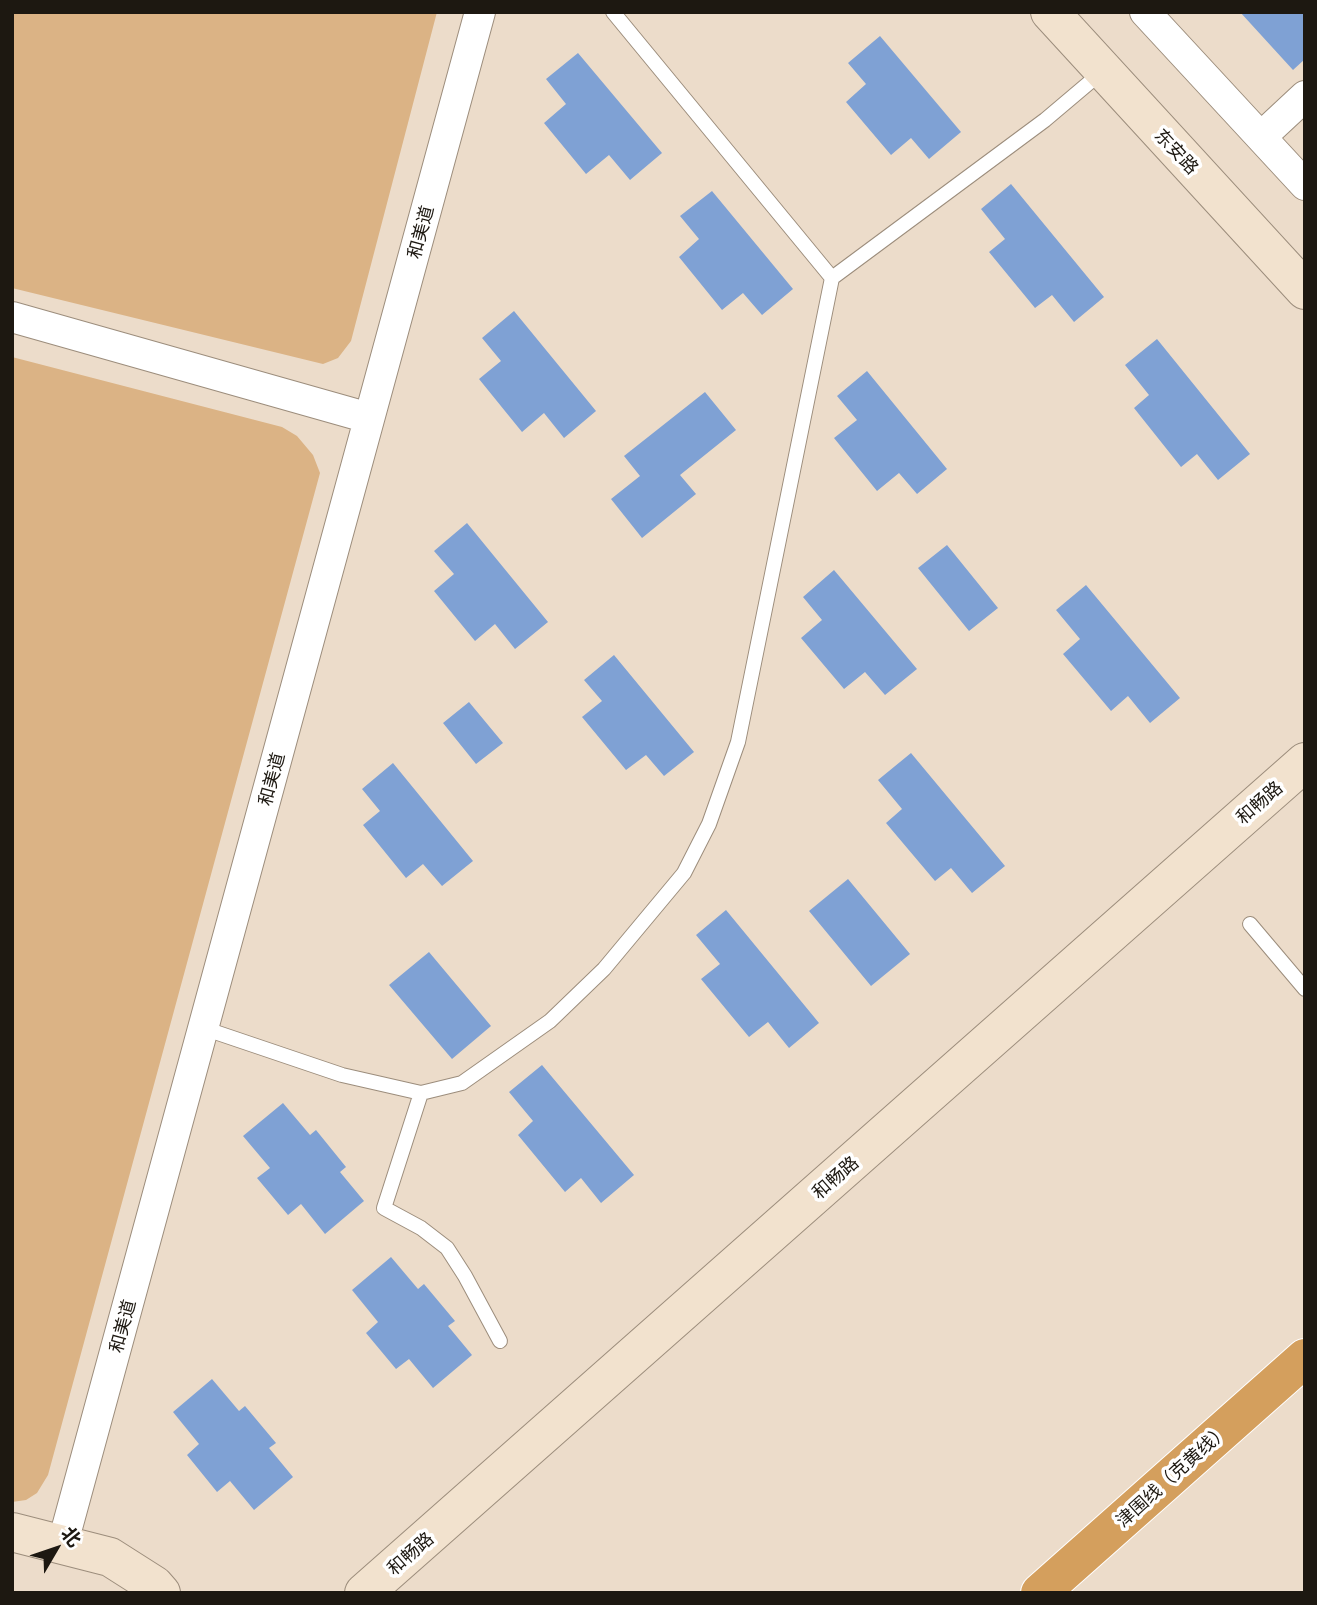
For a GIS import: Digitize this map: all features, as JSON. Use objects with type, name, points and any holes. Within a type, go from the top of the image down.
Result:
[{"type":"highway","name":"津围线（克黄线）","points":[[1040,1593],[1305,1358]]},
{"type":"highway","name":"津围线（克黄线）","points":[[1077,1593],[1305,1394]]},
{"type":"street","name":"和美道","points":[[62,1546],[480,12]]},
{"type":"street","name":"东安路","points":[[1049,12],[1305,290]]},
{"type":"street","points":[[1145,12],[1305,185]]},
{"type":"street","points":[[1261,137],[1305,96]]},
{"type":"street","points":[[12,317],[369,418]]},
{"type":"street","name":"和畅路","points":[[364,1593],[1305,762]]},
{"type":"street","points":[[12,1532],[110,1557],[155,1585],[161,1593]]},
{"type":"street","points":[[62,1546],[98,1580],[118,1593]]},
{"type":"lane","points":[[612,12],[832,278]]},
{"type":"lane","points":[[203,1028],[342,1075],[421,1093],[462,1083],[550,1021],[604,969],[684,873],[709,824],[738,743],[832,278],[1045,120],[1103,71]]},
{"type":"lane","points":[[1250,924],[1305,989]]},
{"type":"lane","points":[[421,1093],[384,1208],[421,1228],[447,1248],[466,1276],[500,1341]]},
{"type":"shaded area","points":[[12,12],[437,12],[351,341],[338,358],[323,364],[12,288]]},
{"type":"shaded area","points":[[12,357],[282,427],[297,436],[313,455],[320,473],[48,1475],[37,1493],[26,1500],[12,1502]]},
{"type":"building","points":[[1240,12],[1305,12],[1305,59],[1293,70]]},
{"type":"building","points":[[880,36],[961,132],[929,159],[911,138],[891,155],[846,102],[866,84],[848,63]]},
{"type":"building","points":[[578,53],[662,153],[630,180],[609,155],[586,174],[544,123],[566,104],[546,79]]},
{"type":"building","points":[[1011,184],[1104,297],[1074,322],[1052,295],[1035,308],[989,252],[1005,239],[981,209]]},
{"type":"building","points":[[712,191],[793,289],[762,315],[743,293],[722,310],[679,257],[699,239],[680,216]]},
{"type":"building","points":[[514,311],[596,411],[564,438],[544,413],[522,432],[479,379],[501,361],[482,338]]},
{"type":"building","points":[[1157,339],[1250,454],[1218,480],[1197,454],[1181,467],[1134,408],[1149,395],[1125,365]]},
{"type":"building","points":[[867,371],[947,469],[917,494],[899,473],[877,491],[834,438],[857,420],[837,396]]},
{"type":"building","points":[[705,392],[736,430],[680,475],[696,494],[642,538],[611,499],[640,476],[624,456]]},
{"type":"building","points":[[467,523],[548,622],[515,649],[495,624],[475,641],[434,591],[454,574],[434,551]]},
{"type":"building","points":[[947,545],[998,608],[969,631],[918,568]]},
{"type":"building","points":[[834,570],[917,669],[885,695],[865,672],[844,689],[801,638],[822,620],[803,597]]},
{"type":"building","points":[[1086,585],[1180,698],[1150,723],[1128,696],[1111,711],[1063,654],[1080,639],[1056,610]]},
{"type":"building","points":[[614,655],[694,752],[664,776],[646,755],[626,770],[582,717],[602,701],[584,680]]},
{"type":"building","points":[[469,702],[503,743],[476,764],[443,723]]},
{"type":"building","points":[[911,753],[1005,866],[972,893],[951,868],[935,881],[886,823],[902,809],[878,780]]},
{"type":"building","points":[[393,763],[473,861],[442,886],[423,864],[406,878],[363,825],[380,811],[362,789]]},
{"type":"building","points":[[848,879],[910,954],[871,986],[809,911]]},
{"type":"building","points":[[726,910],[819,1023],[789,1048],[768,1022],[749,1037],[701,979],[720,964],[696,935]]},
{"type":"building","points":[[429,952],[491,1026],[452,1059],[389,985]]},
{"type":"building","points":[[542,1065],[634,1175],[601,1203],[581,1178],[565,1192],[518,1135],[533,1121],[509,1092]]},
{"type":"building","points":[[283,1103],[310,1135],[316,1130],[346,1167],[340,1172],[364,1201],[325,1234],[301,1204],[288,1215],[257,1178],[270,1168],[243,1136]]},
{"type":"building","points":[[391,1257],[418,1289],[424,1284],[455,1321],[448,1326],[472,1355],[433,1388],[409,1359],[396,1369],[366,1333],[378,1322],[352,1290]]},
{"type":"building","points":[[212,1379],[239,1411],[245,1406],[276,1443],[269,1448],[293,1477],[254,1510],[230,1481],[217,1492],[187,1455],[199,1444],[173,1412]]}]
